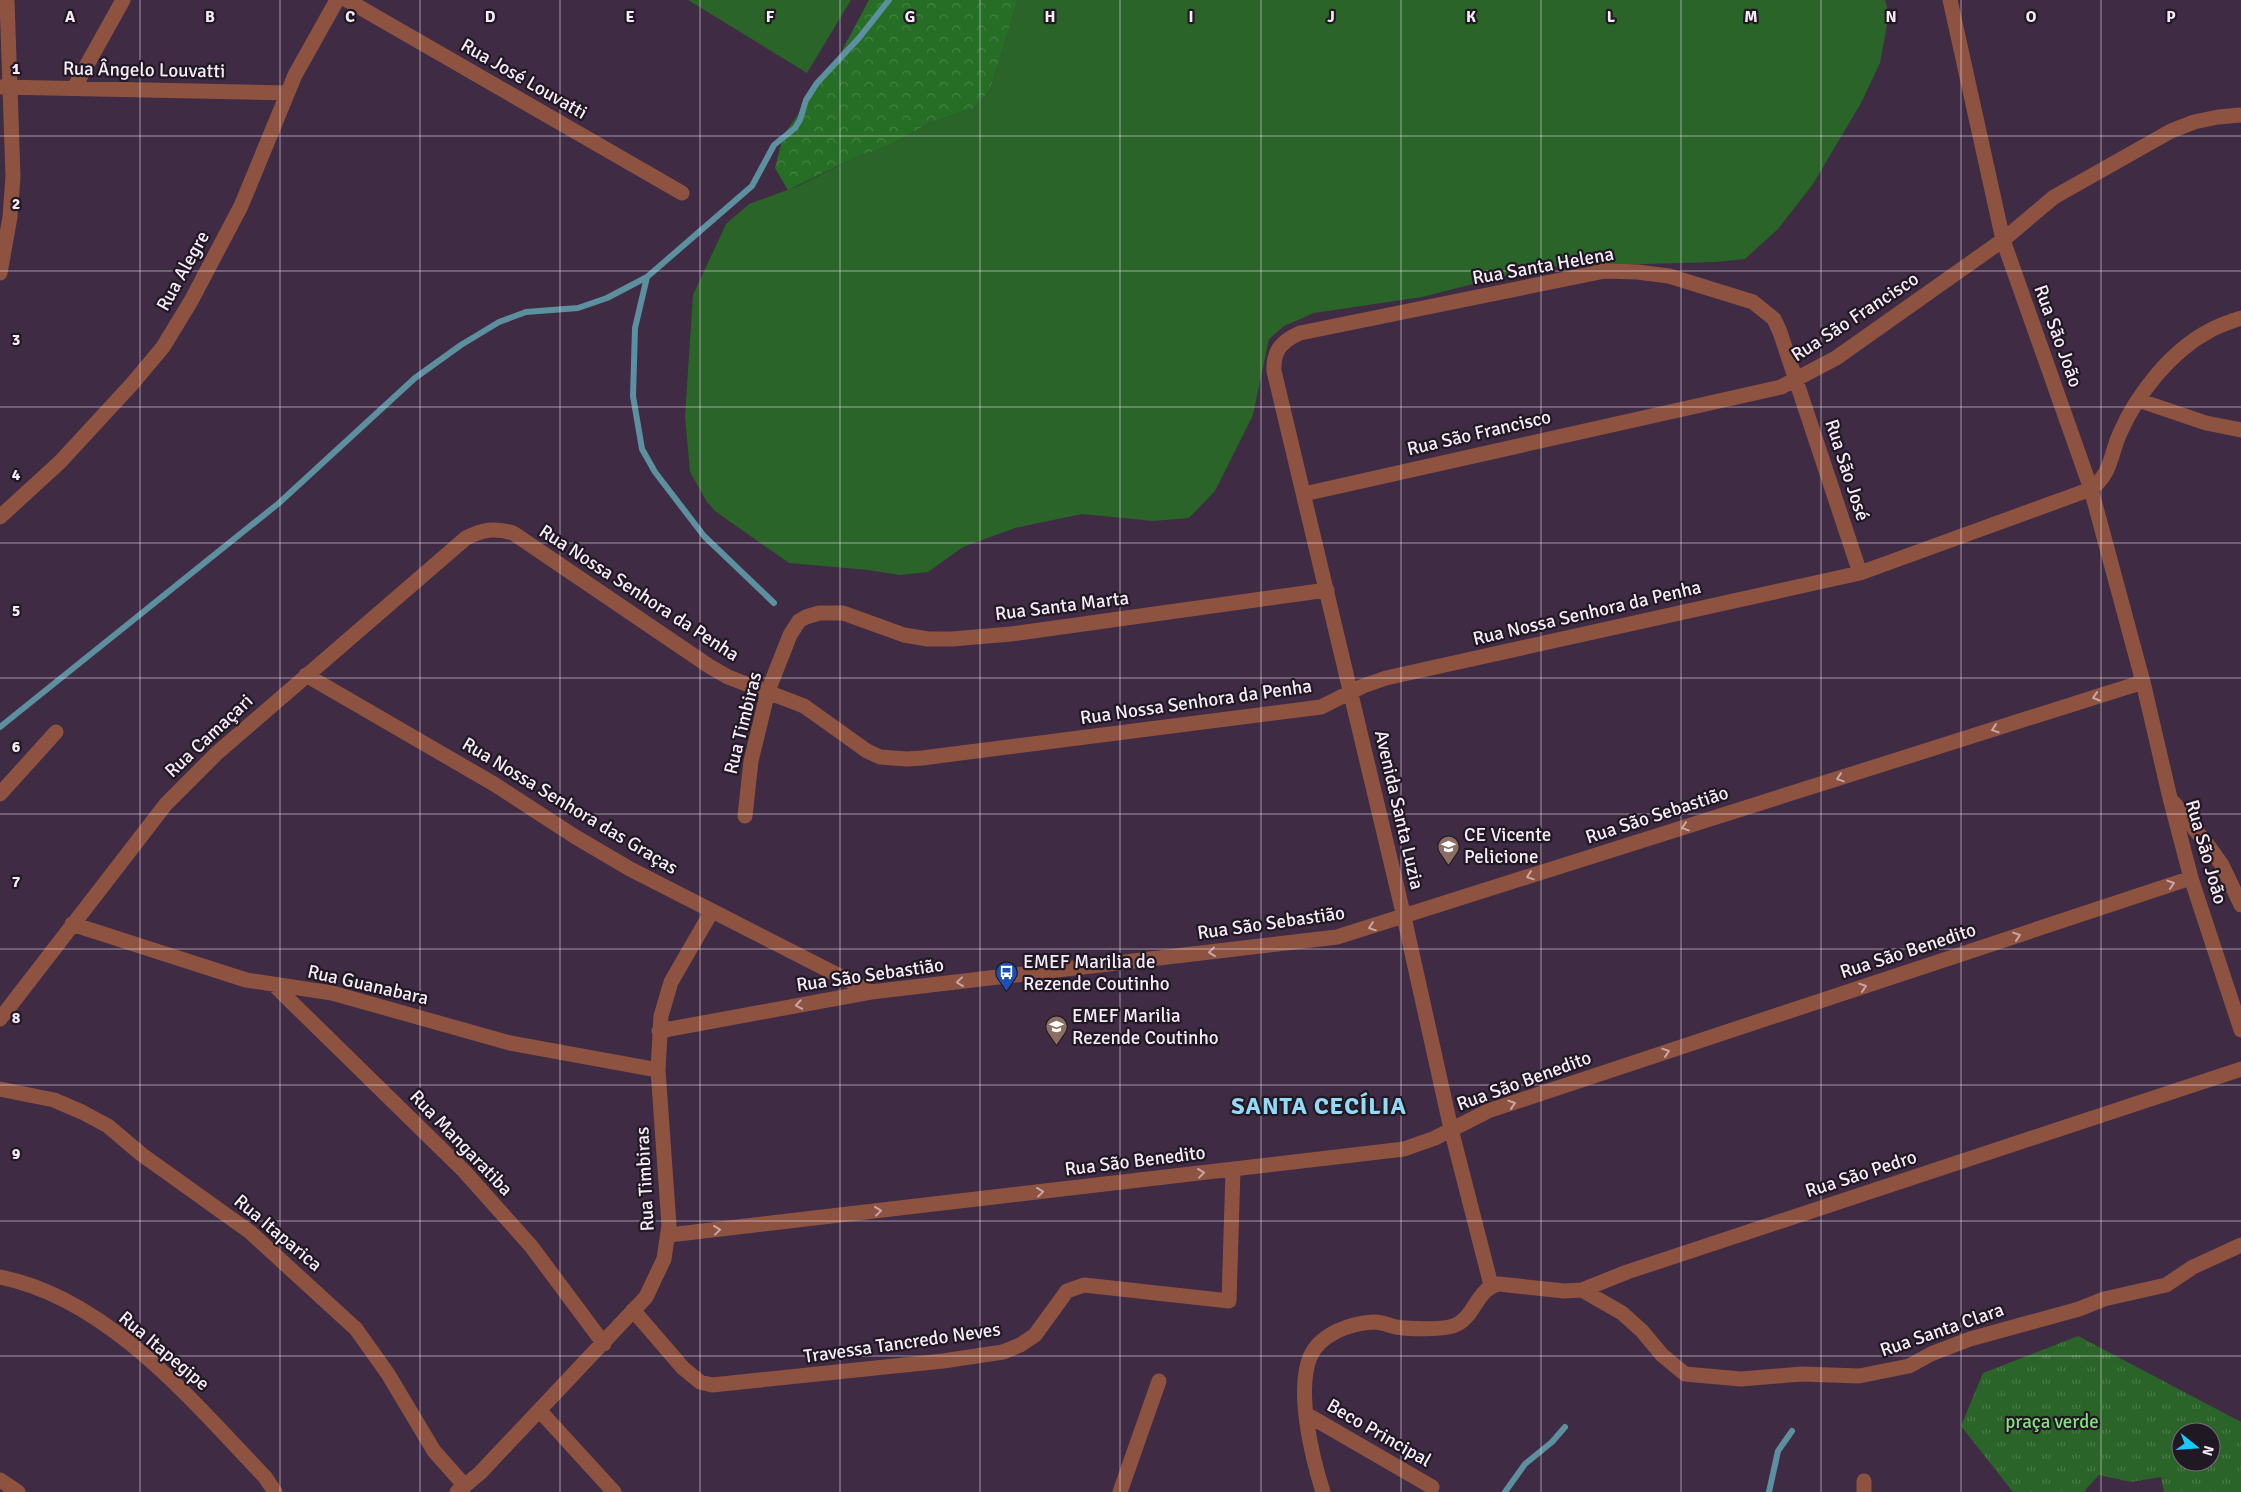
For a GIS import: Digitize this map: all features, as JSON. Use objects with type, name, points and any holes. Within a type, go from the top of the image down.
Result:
[{"type":"street","points":[[0,273],[5,223],[13,176],[5,87],[7,0]]},
{"type":"street","points":[[74,88],[123,0]]},
{"type":"street","name":"Rua Alegre","points":[[0,516],[60,462],[132,384],[163,347],[191,301],[241,206],[274,130],[287,93],[302,61],[337,0]]},
{"type":"street","name":"Rua José Louvatti","points":[[346,0],[682,193]]},
{"type":"street","name":"Rua São João","points":[[1950,0],[2003,240],[2092,489],[2143,682],[2191,878],[2241,1030]]},
{"type":"street","name":"Rua Ângelo Louvatti","points":[[5,87],[287,93]]},
{"type":"street","name":"Rua São Francisco","points":[[1304,494],[1781,387],[1836,358],[2003,240],[2054,197],[2170,131],[2194,122],[2241,116]]},
{"type":"street","name":"Rua Santa Helena","points":[[1281,344],[1300,333],[1605,272],[1636,272],[1669,276],[1753,302],[1774,319],[1797,379]]},
{"type":"street","points":[[2092,489],[2101,482],[2108,470],[2120,431],[2138,400],[2161,370],[2209,330],[2241,318]]},
{"type":"street","name":"Avenida Santa Luzia","points":[[1281,344],[1274,360],[1274,371],[1404,916],[1451,1129],[1491,1285]]},
{"type":"street","name":"Rua São José","points":[[1797,379],[1860,573]]},
{"type":"street","points":[[2138,400],[2206,423],[2241,430]]},
{"type":"street","name":"Rua Nossa Senhora da Penha","points":[[490,528],[513,533],[709,666],[728,676],[804,706],[867,751],[880,757],[907,760],[1321,707],[1386,678],[1860,573],[2092,489]]},
{"type":"street","name":"Rua Camaçari","points":[[0,1019],[166,804],[217,753],[466,538],[490,528]]},
{"type":"street","name":"Rua Santa Marta","points":[[806,618],[819,613],[843,613],[904,635],[928,639],[952,639],[1012,634],[1326,590]]},
{"type":"street","name":"Rua Timbiras","points":[[745,816],[751,761],[768,692],[790,635],[800,621],[806,618]]},
{"type":"street","name":"Rua Nossa Senhora das Graças","points":[[306,675],[494,784],[574,836],[630,869],[755,931],[871,992]]},
{"type":"street","name":"Rua São Sebastião","points":[[659,1031],[871,992],[1336,937],[2143,682]]},
{"type":"street","points":[[0,794],[56,732]]},
{"type":"street","points":[[2170,798],[2222,866],[2241,905]]},
{"type":"street","name":"Rua São Benedito","points":[[668,1235],[1404,1150],[1428,1142],[1488,1111],[2191,878]]},
{"type":"street","name":"Rua Timbiras","points":[[461,1489],[604,1344],[646,1297],[659,1272],[668,1235],[658,1070],[659,1031],[671,982],[712,911]]},
{"type":"street","name":"Rua Guanabara","points":[[72,924],[225,974],[274,985],[332,993],[510,1043],[658,1070]]},
{"type":"street","name":"Rua Mangaratiba","points":[[274,985],[464,1171],[531,1246],[604,1344]]},
{"type":"street","name":"Rua São Pedro","points":[[1491,1285],[1510,1284],[1582,1290],[1599,1282],[2241,1069]]},
{"type":"street","name":"Rua Itaparica","points":[[0,1089],[54,1100],[108,1126],[140,1154],[250,1232],[356,1329],[388,1374],[434,1451],[461,1489]]},
{"type":"street","name":"Travessa Tancredo Neves","points":[[633,1310],[683,1368],[700,1382],[712,1385],[943,1361],[1003,1352],[1020,1345],[1035,1334],[1067,1291],[1084,1285],[1229,1301],[1233,1170]]},
{"type":"street","name":"Rua Santa Clara","points":[[1582,1290],[1622,1313],[1642,1331],[1662,1355],[1685,1374],[1741,1379],[1802,1374],[1859,1376],[1909,1366],[1931,1354],[1970,1339],[2079,1309],[2104,1299],[2166,1284],[2193,1267],[2241,1246]]},
{"type":"street","name":"Rua Itapegipe","points":[[0,1277],[21,1282],[74,1305],[129,1343],[190,1397],[265,1477],[275,1492]]},
{"type":"street","points":[[1323,1492],[1313,1455],[1306,1414],[1306,1386],[1310,1358],[1319,1344],[1329,1335],[1363,1323],[1384,1323],[1396,1327],[1453,1326],[1466,1317],[1485,1290],[1491,1285]]},
{"type":"street","points":[[1120,1492],[1159,1381]]},
{"type":"street","points":[[540,1410],[614,1492]]},
{"type":"street","name":"Beco Principal","points":[[1306,1414],[1432,1487]]},
{"type":"street","points":[[0,1480],[18,1492]]},
{"type":"green space","points":[[688,0],[851,0],[807,73]]},
{"type":"green space","points":[[869,0],[1018,0],[990,90],[974,108],[929,123],[889,146],[854,158],[788,190],[775,168],[783,136],[838,58]]},
{"type":"green space","points":[[1018,0],[1885,0],[1889,14],[1880,63],[1861,103],[1813,184],[1778,229],[1745,259],[1715,262],[1540,267],[1422,297],[1314,313],[1284,326],[1269,339],[1253,415],[1215,491],[1189,518],[1153,521],[1082,514],[1015,528],[963,547],[928,572],[900,575],[868,570],[789,563],[715,511],[707,502],[690,472],[685,416],[693,295],[726,224],[749,204],[798,186],[854,158],[889,146],[929,123],[974,108],[990,90]]},
{"type":"green space","name":"praça verde","points":[[2078,1336],[2241,1422],[2241,1492],[2164,1492],[2161,1477],[2131,1482],[2099,1475],[2085,1492],[2013,1492],[1961,1426],[1983,1373]]},
{"type":"waterway","points":[[0,727],[279,503],[415,378],[461,345],[499,322],[526,312],[578,308],[607,298],[647,277],[752,186],[774,145],[795,128],[800,120],[806,100],[817,83],[859,38],[889,0]]},
{"type":"waterway","points":[[647,277],[635,328],[633,396],[642,449],[655,472],[704,536],[774,603]]},
{"type":"waterway","points":[[1505,1492],[1525,1464],[1552,1442],[1565,1427]]},
{"type":"waterway","points":[[1769,1492],[1778,1451],[1792,1431]]},
{"type":"place","name":"CE Vicente Pelicione","points":[[1448,865]]},
{"type":"place","name":"EMEF Marilia de Rezende Coutinho","points":[[1007,992]]},
{"type":"place","name":"EMEF Marilia Rezende Coutinho","points":[[1056,1046]]},
{"type":"district","name":"SANTA CECÍLIA","points":[[1319,1106]]}]
